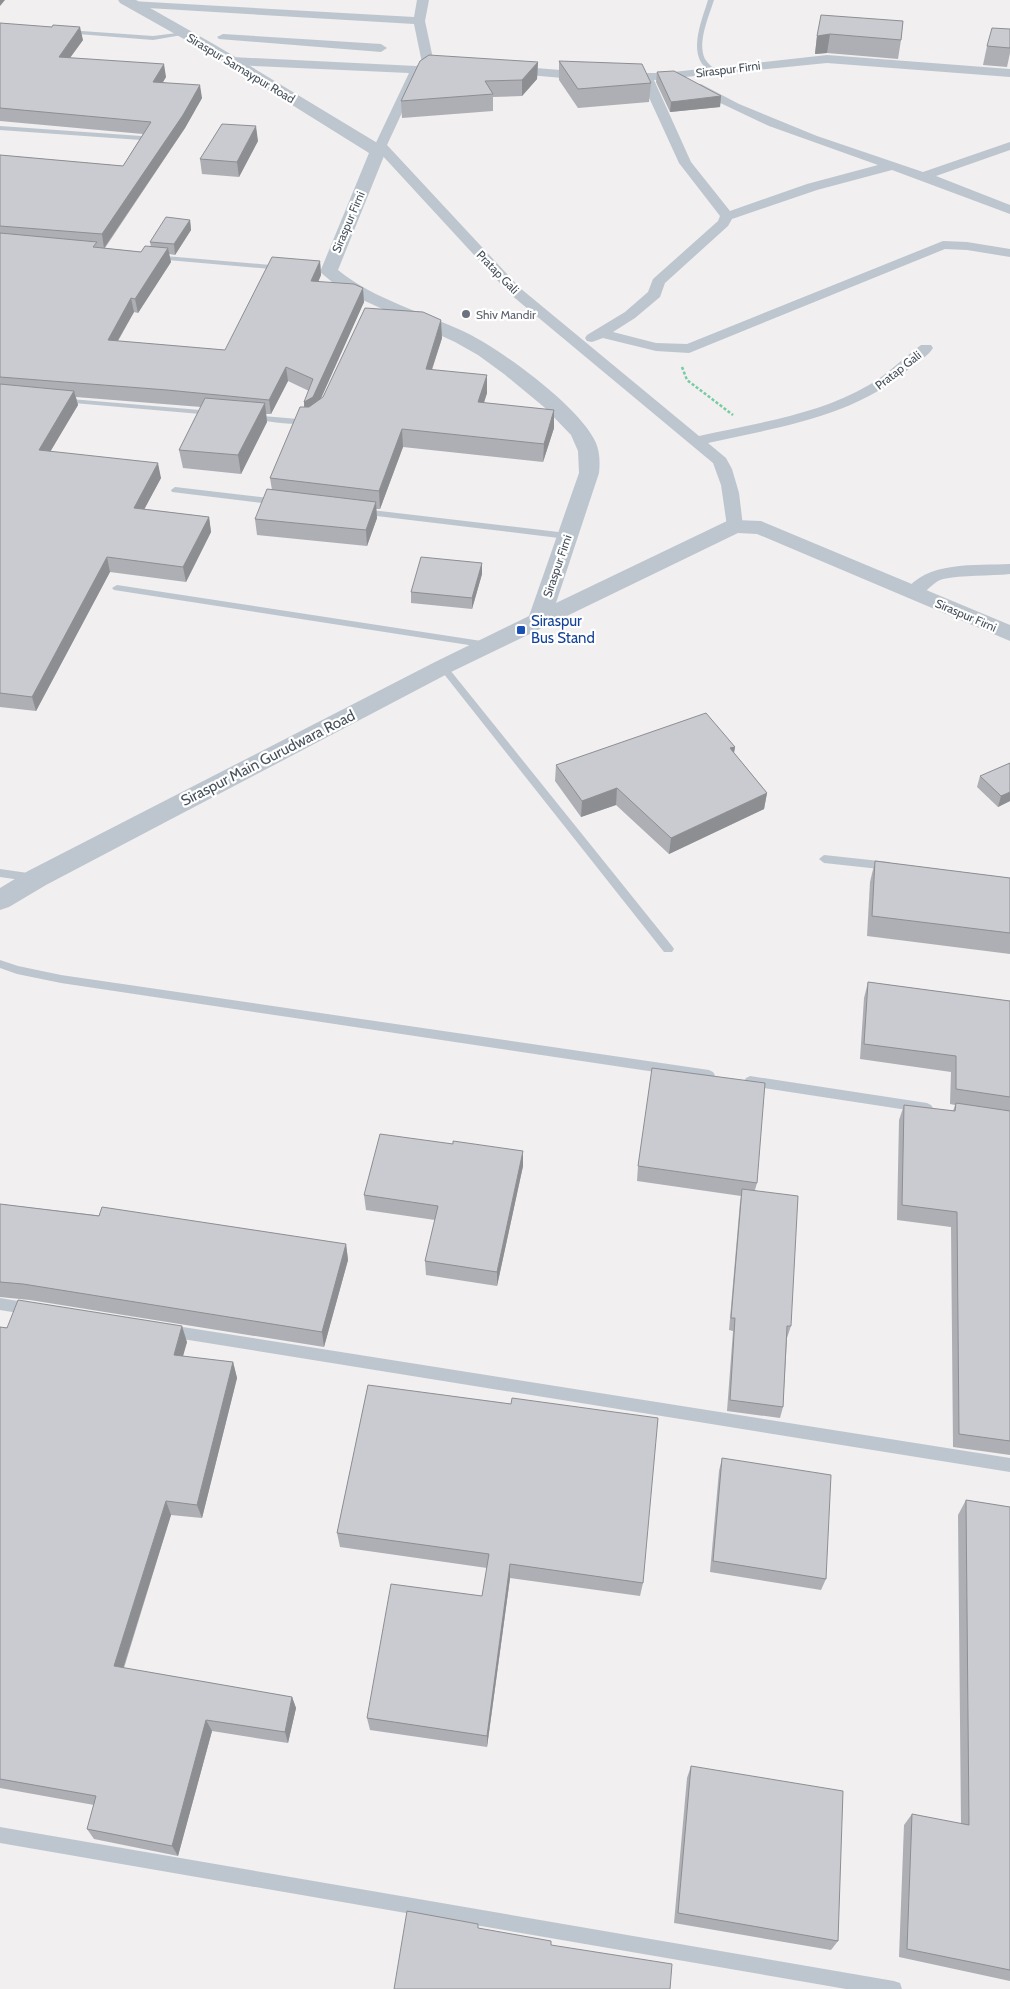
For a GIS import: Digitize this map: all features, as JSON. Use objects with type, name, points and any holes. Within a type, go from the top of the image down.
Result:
[{"type":"street","points":[[212,49],[254,0]]},
{"type":"street","points":[[423,0],[419,21],[429,66]]},
{"type":"street","points":[[128,2],[419,21]]},
{"type":"street","name":"Siraspur Samaypur Road","points":[[128,2],[212,49],[357,138],[380,149]]},
{"type":"street","points":[[223,37],[380,48]]},
{"type":"street","name":"Siraspur Firni","points":[[500,69],[646,77],[676,76],[827,59],[1010,73]]},
{"type":"street","points":[[231,61],[417,70],[429,66],[454,67]]},
{"type":"street","name":"Siraspur Firni","points":[[417,70],[380,149],[329,268],[324,272],[348,285],[371,303],[484,350],[520,376],[579,432],[588,448],[590,463],[539,621]]},
{"type":"street","points":[[676,76],[718,99],[772,124],[890,166],[955,186],[1010,210]]},
{"type":"street","points":[[646,77],[684,163],[727,216]]},
{"type":"street","points":[[923,176],[1010,146]]},
{"type":"street","name":"Pratap Gali","points":[[380,149],[515,291],[720,461],[728,475],[735,526]]},
{"type":"street","points":[[582,345],[630,315],[655,294],[658,282],[723,223],[727,216],[812,187],[890,166]]},
{"type":"street","points":[[601,333],[656,347],[689,349],[943,246],[967,246],[1010,253]]},
{"type":"street","name":"Pratap Gali","points":[[697,441],[826,409],[871,391],[884,383],[926,348]]},
{"type":"street","name":"Siraspur Firni","points":[[539,621],[735,526],[761,528],[1010,634]]},
{"type":"street","points":[[913,593],[924,582],[939,574],[1010,568]]},
{"type":"street","name":"Siraspur Main Gurudwara Road","points":[[0,900],[37,878],[443,667],[539,621]]},
{"type":"lane","points":[[711,0],[703,28],[700,55],[703,62],[713,71]]},
{"type":"lane","points":[[57,32],[153,38],[184,34]]},
{"type":"lane","points":[[0,128],[141,138]]},
{"type":"lane","points":[[145,256],[290,269]]},
{"type":"lane","points":[[50,398],[219,414]]},
{"type":"lane","points":[[248,417],[307,422],[319,414]]},
{"type":"lane","points":[[175,490],[283,503]]},
{"type":"lane","points":[[352,511],[568,536]]},
{"type":"lane","points":[[118,588],[490,645]]},
{"type":"lane","points":[[443,667],[668,949]]},
{"type":"lane","points":[[824,859],[902,868]]},
{"type":"lane","points":[[0,873],[37,878]]},
{"type":"lane","points":[[0,964],[17,970],[61,979],[941,1110]]},
{"type":"lane","points":[[0,1304],[39,1310]]},
{"type":"lane","points":[[157,1329],[1010,1466]]},
{"type":"lane","points":[[0,1836],[855,1985],[894,1989]]},
{"type":"path","points":[[689,349],[682,367],[687,380],[748,428]]},
{"type":"building","points":[[821,15],[903,21],[901,40],[830,34],[817,36]]},
{"type":"building","points":[[0,23],[80,27],[59,57],[164,64],[153,82],[200,85],[183,115],[102,234],[0,226],[0,155],[123,166],[151,122],[0,108]]},
{"type":"building","points":[[992,28],[1010,29],[1010,48],[987,46]]},
{"type":"building","points":[[429,55],[538,62],[522,80],[485,81],[493,94],[401,101],[420,61]]},
{"type":"building","points":[[559,61],[642,64],[651,83],[578,89]]},
{"type":"building","points":[[674,71],[721,96],[671,102],[657,72]]},
{"type":"building","points":[[222,124],[256,126],[237,162],[200,159]]},
{"type":"building","points":[[166,217],[190,220],[174,244],[150,242]]},
{"type":"building","points":[[0,233],[97,242],[93,247],[141,252],[145,246],[168,248],[135,299],[131,298],[108,340],[225,350],[272,257],[320,261],[311,281],[354,284],[363,288],[313,397],[304,402],[313,379],[286,367],[269,400],[0,377]]},
{"type":"building","points":[[365,308],[423,312],[441,320],[426,369],[487,375],[478,402],[554,410],[544,444],[402,429],[379,491],[270,478],[300,407],[309,407],[323,397]]},
{"type":"building","points":[[0,384],[74,391],[39,450],[158,463],[134,508],[209,517],[183,567],[107,557],[32,697],[0,693]]},
{"type":"building","points":[[205,398],[265,403],[238,455],[179,450]]},
{"type":"building","points":[[267,489],[376,502],[366,530],[255,519]]},
{"type":"building","points":[[421,557],[482,563],[472,598],[411,592]]},
{"type":"building","points":[[706,713],[735,747],[730,748],[767,793],[671,838],[617,788],[582,801],[556,765]]},
{"type":"building","points":[[1010,763],[1010,792],[1001,796],[980,776]]},
{"type":"building","points":[[875,861],[1010,878],[1010,933],[872,916]]},
{"type":"building","points":[[868,982],[1010,1001],[1010,1097],[956,1089],[956,1056],[864,1044]]},
{"type":"building","points":[[652,1068],[765,1083],[757,1183],[638,1166]]},
{"type":"building","points":[[956,1103],[1010,1111],[1010,1441],[959,1434],[957,1212],[902,1205],[904,1105],[955,1111]]},
{"type":"building","points":[[380,1134],[453,1144],[453,1141],[523,1151],[497,1272],[425,1261],[438,1206],[364,1195]]},
{"type":"building","points":[[742,1189],[798,1196],[791,1326],[787,1326],[783,1407],[730,1400],[735,1318],[731,1318]]},
{"type":"building","points":[[0,1204],[99,1216],[102,1207],[346,1244],[322,1332],[23,1284],[0,1282]]},
{"type":"building","points":[[18,1300],[182,1326],[174,1355],[233,1362],[197,1505],[166,1501],[114,1666],[292,1697],[285,1732],[206,1720],[172,1846],[87,1829],[96,1796],[0,1779],[0,1327],[7,1328]]},
{"type":"building","points":[[368,1385],[511,1404],[512,1398],[658,1418],[643,1583],[510,1564],[487,1736],[367,1718],[391,1584],[482,1596],[489,1554],[337,1533]]},
{"type":"building","points":[[722,1458],[831,1475],[826,1579],[713,1561]]},
{"type":"building","points":[[966,1500],[1010,1507],[1010,1970],[907,1949],[912,1814],[969,1825]]},
{"type":"building","points":[[691,1766],[843,1791],[838,1941],[678,1913]]},
{"type":"building","points":[[407,1911],[478,1924],[478,1928],[551,1941],[551,1945],[672,1964],[670,1989],[394,1989]]},
{"type":"place","name":"Shiv Mandir","points":[[466,314]]},
{"type":"place","name":"Siraspur Bus Stand","points":[[521,630]]}]
